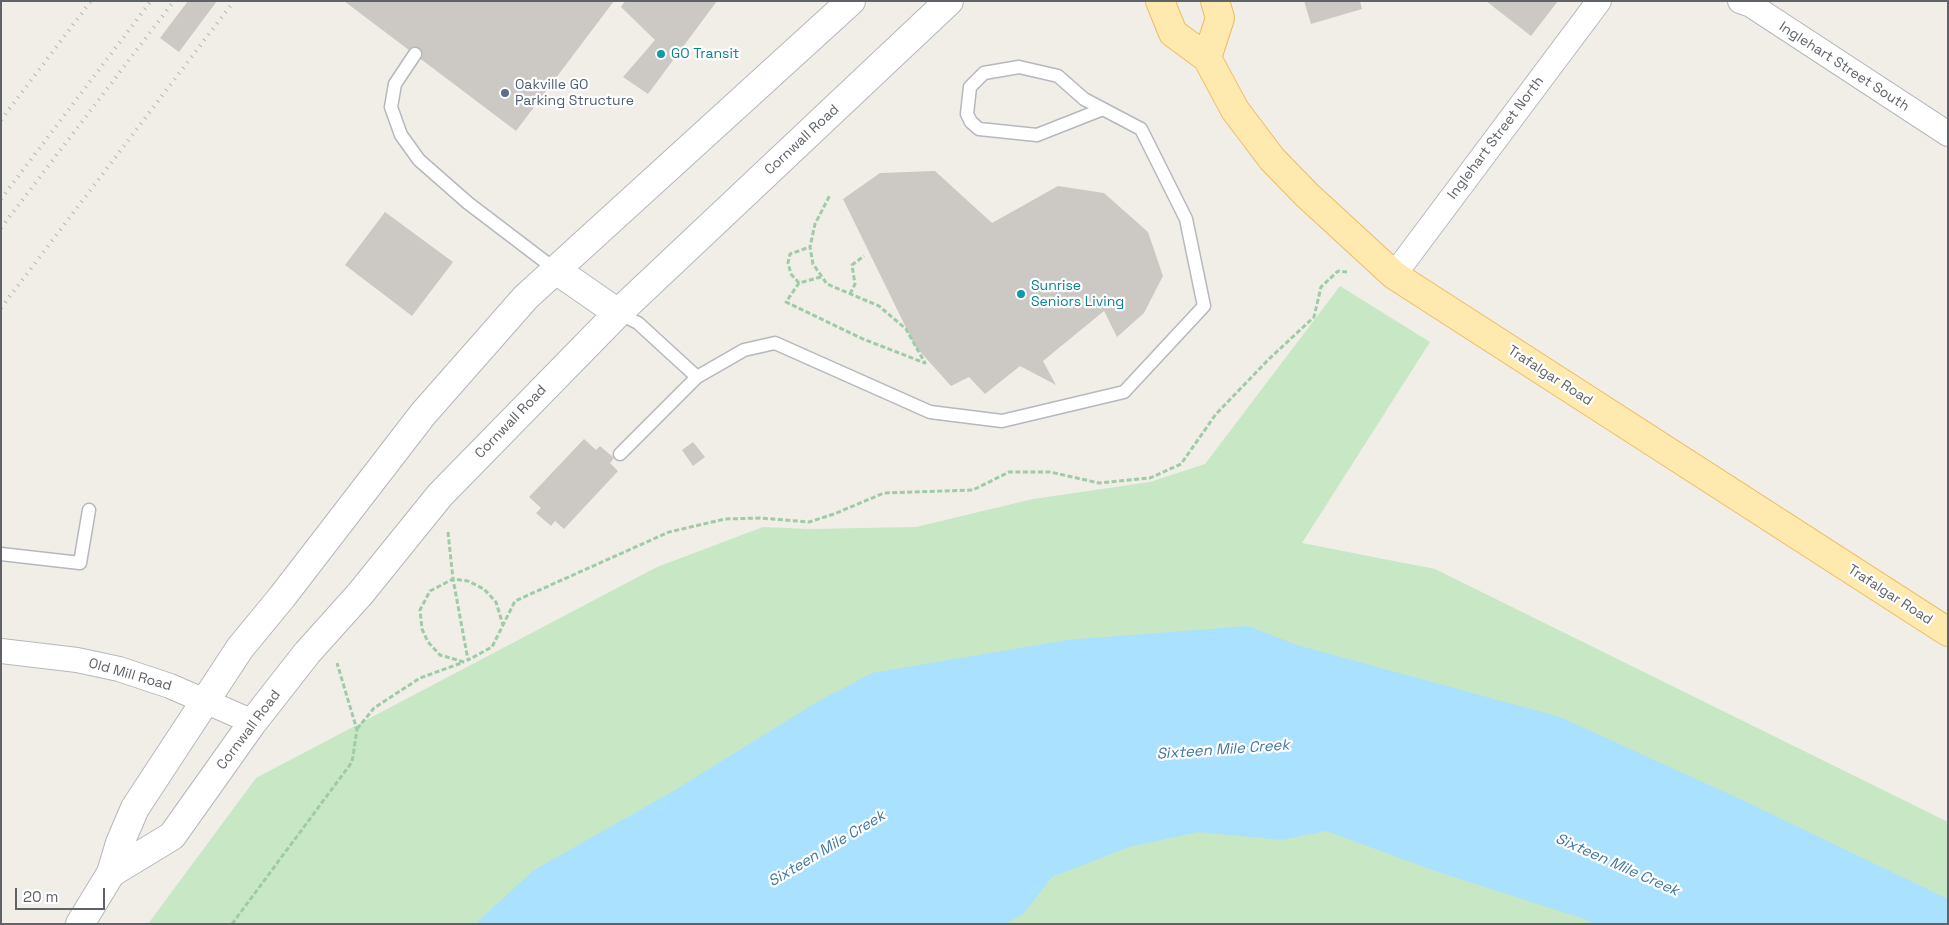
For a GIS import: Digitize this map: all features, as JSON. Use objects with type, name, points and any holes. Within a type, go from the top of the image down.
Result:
[{"type":"main road","name":"Cornwall Road","points":[[80,924],[111,873],[120,843],[135,808],[204,701],[240,648],[288,590],[423,414],[526,298],[851,1]]},
{"type":"main road","name":"Cornwall Road","points":[[111,873],[172,836],[253,722],[440,495],[618,314],[949,1]]},
{"type":"main road","name":"Trafalgar Road","points":[[1160,1],[1173,33],[1207,58],[1235,110],[1272,159],[1307,195],[1394,275],[1948,632]]},
{"type":"main road","points":[[1207,58],[1220,18],[1215,1]]},
{"type":"main road","points":[[556,270],[618,314]]},
{"type":"street","name":"Inglehart Street North","points":[[1394,275],[1598,1]]},
{"type":"street","name":"Inglehart Street South","points":[[1740,1],[1751,5],[1948,134]]},
{"type":"street","name":"Old Mill Road","points":[[1,651],[77,660],[119,669],[170,686],[253,722]]},
{"type":"lane","points":[[415,54],[395,84],[391,107],[401,135],[419,160],[468,203],[556,270]]},
{"type":"lane","points":[[620,454],[697,377],[744,350],[775,344],[930,412],[1002,420],[1124,392],[1204,306],[1186,219],[1141,129],[1103,109],[1084,99],[1058,76],[1019,67],[984,73],[970,87],[967,114],[971,122],[979,129],[1037,135],[1103,109]]},
{"type":"lane","points":[[618,314],[638,323],[697,377]]},
{"type":"lane","points":[[1,554],[80,563],[90,510]]},
{"type":"path","points":[[821,277],[800,283],[786,302],[863,340],[925,364],[906,330],[878,306],[827,284],[813,264],[810,247],[815,224],[830,195]]},
{"type":"path","points":[[800,283],[792,274],[788,263],[790,254],[810,247]]},
{"type":"path","points":[[850,294],[854,284],[852,265],[864,256]]},
{"type":"path","points":[[357,730],[374,708],[420,678],[466,661],[492,647],[515,601],[669,532],[725,519],[760,518],[809,522],[834,514],[884,493],[973,490],[1009,472],[1050,472],[1099,482],[1150,478],[1181,464],[1216,414],[1268,360],[1314,317],[1321,287],[1338,271],[1394,275]]},
{"type":"path","points":[[448,529],[453,579],[466,661]]},
{"type":"path","points":[[466,661],[440,655],[428,642],[422,629],[420,610],[430,591],[453,579],[468,581],[484,589],[496,602],[503,625]]},
{"type":"path","points":[[232,924],[352,762],[357,730],[337,662]]},
{"type":"green space","points":[[1340,286],[1430,342],[1302,543],[1435,569],[1948,822],[1948,924],[148,924],[256,778],[657,567],[763,527],[809,529],[916,527],[1033,499],[1150,482],[1205,464]]},
{"type":"water","name":"Sixteen Mile Creek","points":[[1248,626],[1297,645],[1560,717],[1740,799],[1948,899],[1948,924],[1594,924],[1584,919],[1435,871],[1326,831],[1282,840],[1198,832],[1129,847],[1052,877],[1023,914],[1006,924],[475,924],[534,870],[670,793],[817,702],[872,673],[1067,640]]},
{"type":"building","points":[[188,1],[217,1],[179,52],[160,38]]},
{"type":"building","name":"Oakville GO Parking Structure","points":[[344,1],[614,1],[516,131]]},
{"type":"building","name":"GO Transit","points":[[625,1],[717,1],[648,94],[623,77],[655,40],[621,7]]},
{"type":"building","points":[[1304,1],[1360,1],[1362,9],[1311,24]]},
{"type":"building","points":[[1486,1],[1558,1],[1531,36]]},
{"type":"building","name":"Sunrise Seniors Living","points":[[935,171],[992,223],[1058,186],[1104,193],[1148,232],[1163,276],[1144,313],[1117,337],[1104,311],[1043,361],[1056,385],[1020,366],[985,394],[969,377],[951,386],[915,346],[843,199],[880,173]]},
{"type":"building","points":[[385,212],[453,262],[412,316],[345,265]]},
{"type":"building","points":[[584,439],[596,450],[600,446],[614,458],[610,463],[618,471],[564,529],[555,521],[551,526],[536,513],[541,508],[529,497]]},
{"type":"building","points":[[693,442],[705,457],[693,466],[682,450]]},
{"type":"railway","points":[[1,120],[91,1]]},
{"type":"railway","points":[[1,199],[151,1]]},
{"type":"railway","points":[[1,228],[174,1]]},
{"type":"railway","points":[[1,308],[234,1]]},
{"type":"place","name":"GO Transit","points":[[661,54]]},
{"type":"place","name":"Oakville GO Parking Structure","points":[[505,93]]},
{"type":"place","name":"Sunrise Seniors Living","points":[[1021,294]]}]
